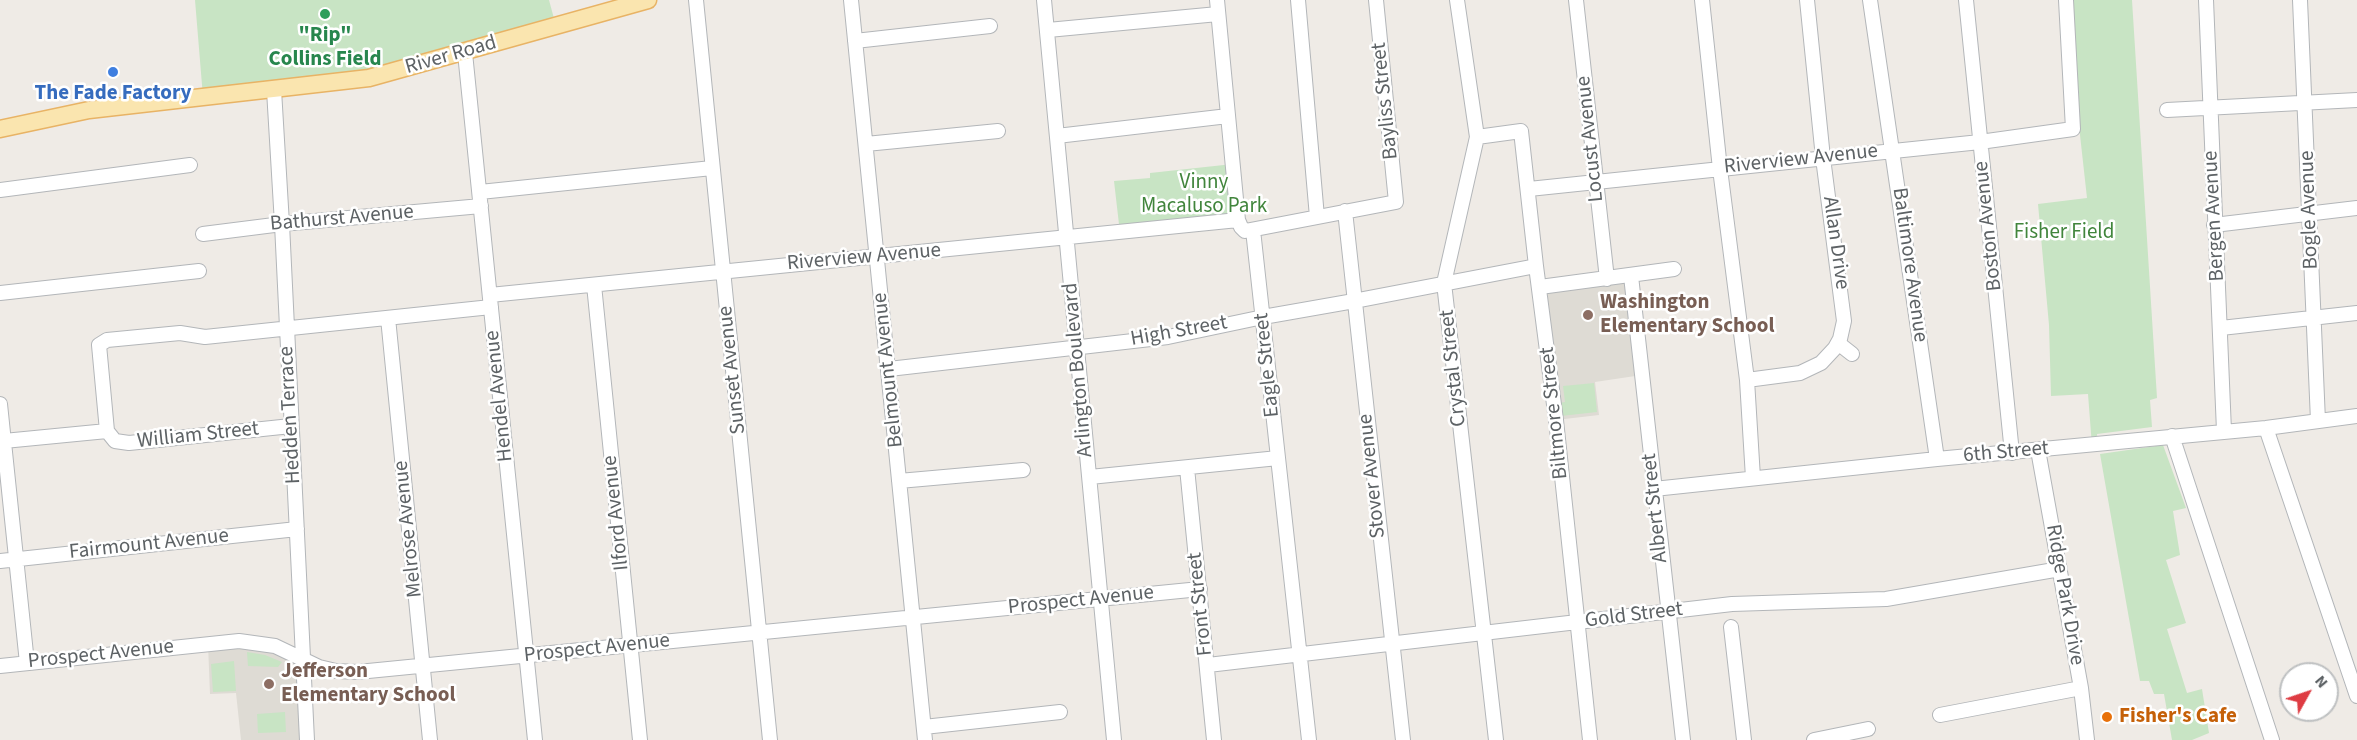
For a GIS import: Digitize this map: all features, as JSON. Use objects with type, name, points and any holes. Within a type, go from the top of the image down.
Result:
[{"type":"main road","name":"River Road","points":[[0,129],[89,110],[369,78],[648,0]]},
{"type":"street","name":"Sunset Avenue","points":[[696,0],[770,740]]},
{"type":"street","name":"Belmount Avenue","points":[[851,0],[925,733]]},
{"type":"street","name":"Arlington Boulevard","points":[[1044,0],[1114,740]]},
{"type":"street","points":[[1298,0],[1317,217]]},
{"type":"street","name":"Bayliss Street","points":[[1345,212],[1396,202],[1376,0]]},
{"type":"street","name":"Crystal Street","points":[[1457,0],[1477,137],[1444,283],[1496,740]]},
{"type":"street","name":"Locust Avenue","points":[[1576,0],[1607,279]]},
{"type":"street","points":[[1702,0],[1720,169],[1747,380],[1754,478]]},
{"type":"street","name":"Allan Drive","points":[[1807,0],[1823,158],[1843,309],[1844,321],[1838,343]]},
{"type":"street","name":"Baltimore Avenue","points":[[1870,0],[1937,459]]},
{"type":"street","name":"Boston Avenue","points":[[1966,0],[2012,453]]},
{"type":"street","name":"Riverview Avenue","points":[[1528,189],[1980,142],[2073,129],[2066,0]]},
{"type":"street","name":"Bergen Avenue","points":[[2206,0],[2224,431]]},
{"type":"street","name":"Bogle Avenue","points":[[2300,0],[2318,421]]},
{"type":"street","points":[[1048,30],[1218,7],[1240,227],[1245,231],[1345,212]]},
{"type":"street","points":[[855,41],[990,26]]},
{"type":"street","name":"Hendel Avenue","points":[[465,52],[535,740]]},
{"type":"street","name":"Hedden Terrace","points":[[274,90],[288,329],[307,740]]},
{"type":"street","points":[[2167,110],[2357,100]]},
{"type":"street","points":[[1057,136],[1228,116]]},
{"type":"street","points":[[866,144],[998,131]]},
{"type":"street","name":"Biltmore Street","points":[[1477,137],[1521,131],[1556,420],[1590,740]]},
{"type":"street","points":[[0,190],[190,165]]},
{"type":"street","name":"Bathurst Avenue","points":[[203,234],[712,168]]},
{"type":"street","points":[[2214,225],[2357,208]]},
{"type":"street","name":"Stover Avenue","points":[[1345,212],[1403,740]]},
{"type":"street","name":"Riverview Avenue","points":[[107,430],[99,350],[99,345],[104,340],[180,333],[205,337],[288,329],[388,318],[594,285],[1238,220]]},
{"type":"street","name":"Eagle Street","points":[[1252,230],[1309,740]]},
{"type":"street","name":"High Street","points":[[889,369],[1168,337],[1536,266]]},
{"type":"street","points":[[1540,287],[1674,269]]},
{"type":"street","points":[[0,293],[199,271]]},
{"type":"street","name":"Albert Street","points":[[1631,276],[1683,740]]},
{"type":"street","name":"Ilford Avenue","points":[[594,285],[640,740]]},
{"type":"street","points":[[2221,328],[2357,314]]},
{"type":"street","name":"Melrose Avenue","points":[[388,318],[430,740]]},
{"type":"street","points":[[1747,380],[1800,373],[1812,369],[1829,357],[1838,343],[1852,354]]},
{"type":"street","points":[[0,404],[4,441],[3,456],[17,560],[27,663]]},
{"type":"street","name":"6th Street","points":[[1654,489],[2266,428],[2357,416]]},
{"type":"street","name":"William Street","points":[[4,441],[107,430],[115,441],[129,443],[291,426]]},
{"type":"street","points":[[2266,428],[2357,696]]},
{"type":"street","points":[[2172,436],[2272,740]]},
{"type":"street","name":"Ridge Park Drive","points":[[2038,450],[2081,688],[2087,740]]},
{"type":"street","points":[[1090,477],[1278,458]]},
{"type":"street","name":"Front Street","points":[[1187,468],[1214,740]]},
{"type":"street","points":[[899,482],[1023,470]]},
{"type":"street","name":"Fairmount Avenue","points":[[0,561],[297,529]]},
{"type":"street","name":"Gold Street","points":[[1208,665],[1732,604],[1886,599],[2060,569]]},
{"type":"street","name":"Prospect Avenue","points":[[0,666],[239,641],[274,646],[319,667],[336,671],[358,672],[1200,589]]},
{"type":"street","points":[[1731,627],[1744,740]]},
{"type":"street","points":[[1940,715],[2081,688]]},
{"type":"street","points":[[925,733],[1060,712]]},
{"type":"street","points":[[1814,740],[1868,729]]},
{"type":"shaded area","points":[[1631,276],[1642,375],[1595,382],[1599,415],[1556,420],[1540,287]]},
{"type":"shaded area","points":[[239,641],[303,658],[307,740],[241,740],[236,693],[210,694],[208,644]]},
{"type":"green space","points":[[195,0],[549,0],[556,26],[401,70],[203,97]]},
{"type":"green space","name":"Fisher Field","points":[[2073,0],[2132,0],[2157,398],[2150,400],[2152,427],[2097,434],[2098,445],[2092,446],[2088,394],[2051,396],[2049,325],[2038,204],[2087,198],[2080,135]]},
{"type":"green space","name":"Vinny Macaluso Park","points":[[1233,164],[1238,220],[1120,233],[1114,181],[1150,178],[1150,173]]},
{"type":"green space","points":[[1594,383],[1597,412],[1561,416],[1559,403],[1565,402],[1563,386]]},
{"type":"green space","points":[[2163,445],[2186,508],[2173,511],[2180,555],[2166,560],[2186,623],[2167,629],[2187,693],[2202,689],[2209,733],[2192,740],[2172,740],[2164,694],[2154,694],[2149,681],[2140,681],[2100,454]]},
{"type":"green space","points":[[247,652],[265,655],[282,662],[278,667],[248,666]]},
{"type":"green space","points":[[234,661],[236,691],[213,692],[211,664]]},
{"type":"green space","points":[[285,712],[286,732],[258,733],[257,714]]},
{"type":"place","name":"\"Rip\" Collins Field","points":[[325,14]]},
{"type":"place","name":"The Fade Factory","points":[[113,72]]},
{"type":"place","name":"Washington Elementary School","points":[[1588,315]]},
{"type":"place","name":"Jefferson Elementary School","points":[[269,684]]},
{"type":"place","name":"Fisher's Cafe","points":[[2107,717]]}]
